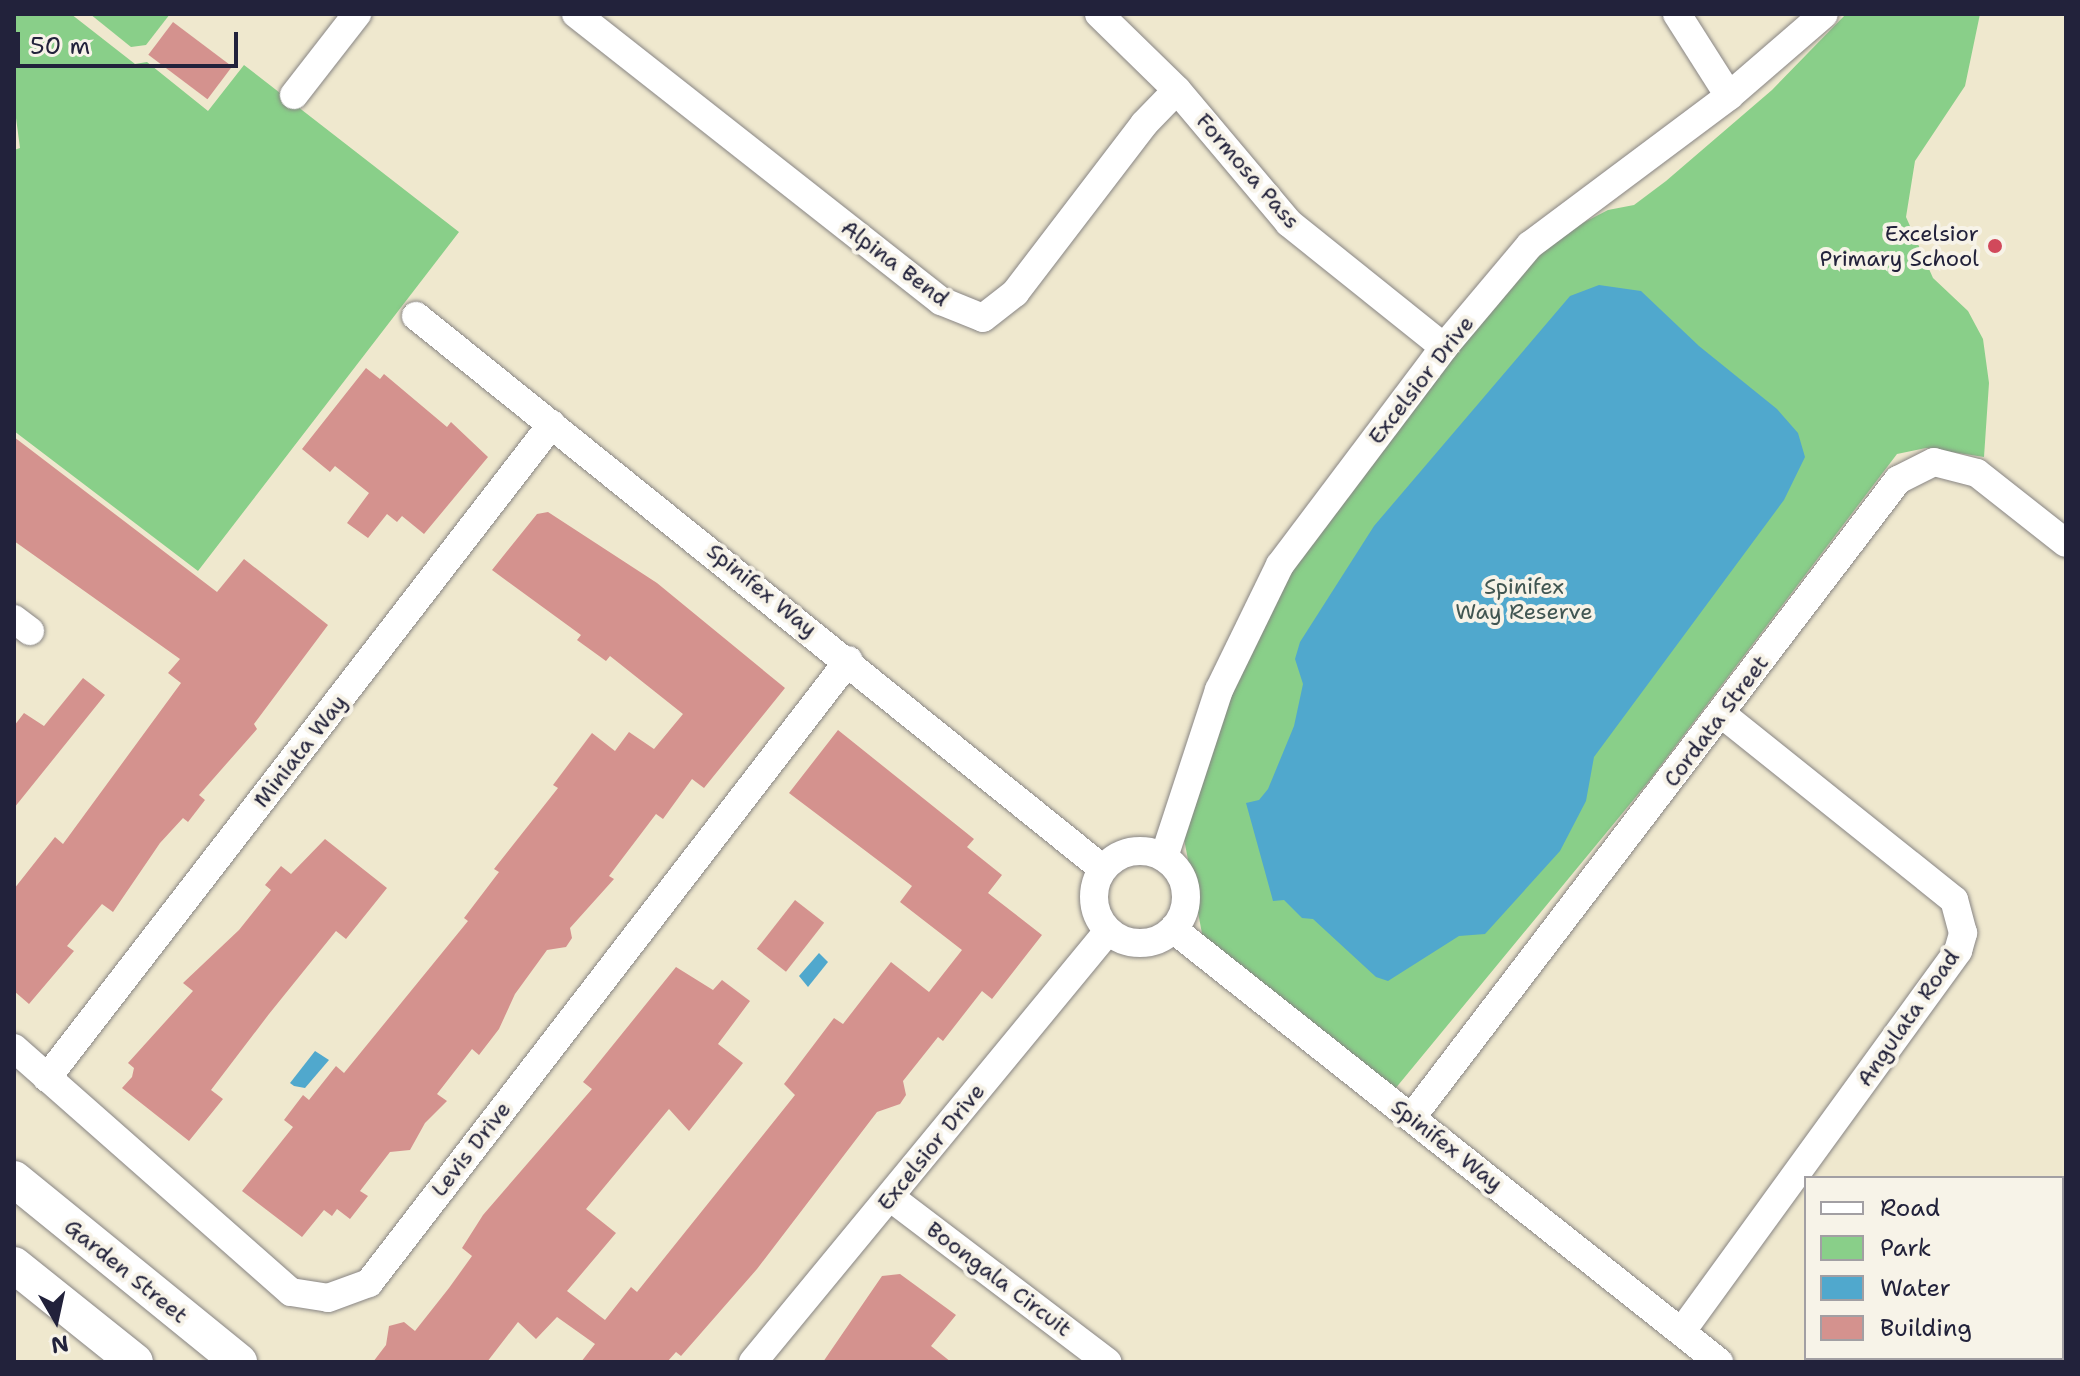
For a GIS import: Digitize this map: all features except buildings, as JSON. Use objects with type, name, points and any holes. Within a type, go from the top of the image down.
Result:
[{"type":"main road","name":"Garden Street","points":[[14,1179],[239,1362]]},
{"type":"main road","points":[[14,1265],[135,1362]]},
{"type":"street","points":[[294,95],[357,14]]},
{"type":"street","name":"Alpina Bend","points":[[576,14],[941,301],[983,318],[1015,293],[1144,124],[1177,90]]},
{"type":"street","name":"Formosa Pass","points":[[1099,14],[1177,90],[1289,223],[1444,347]]},
{"type":"street","points":[[1677,14],[1729,96]]},
{"type":"street","name":"Excelsior Drive","points":[[1164,857],[1219,690],[1280,565],[1444,347],[1530,245],[1729,96],[1824,14]]},
{"type":"street","name":"Spinifex Way","points":[[416,316],[849,660],[1103,869]]},
{"type":"street","name":"Miniata Way","points":[[47,1078],[552,424]]},
{"type":"street","name":"Cordata Street","points":[[1412,1117],[1898,480],[1934,462],[1977,473],[2066,543]]},
{"type":"street","name":"Levis Drive","points":[[14,1048],[291,1292],[328,1298],[369,1283],[849,660]]},
{"type":"street","name":"Angulata Road","points":[[1682,1331],[1958,951],[1963,933],[1954,900],[1722,714]]},
{"type":"street","points":[[1129,851],[1164,857],[1176,867],[1186,897],[1173,929],[1144,943],[1108,931],[1094,902],[1103,869],[1129,851]]},
{"type":"street","name":"Spinifex Way","points":[[1173,929],[1719,1362]]},
{"type":"street","name":"Excelsior Drive","points":[[753,1362],[1108,931]]},
{"type":"street","name":"Boongala Circuit","points":[[890,1197],[1107,1362]]},
{"type":"green space","points":[[14,14],[71,14],[135,64],[147,62],[208,111],[244,65],[459,232],[198,571],[14,431],[14,150],[20,148],[14,103]]},
{"type":"green space","points":[[90,14],[170,14],[146,45],[131,47]]},
{"type":"green space","name":"Spinifex Way Reserve","points":[[1846,14],[1980,14],[1965,86],[1915,161],[1906,217],[1933,278],[1968,311],[1983,339],[1989,383],[1984,457],[1926,448],[1897,454],[1649,781],[1390,1095],[1204,944],[1181,823],[1236,674],[1285,570],[1358,468],[1546,242],[1608,210],[1634,205],[1666,181],[1772,90]]},
{"type":"water","points":[[1599,285],[1641,291],[1699,346],[1777,409],[1798,433],[1805,457],[1784,500],[1594,757],[1586,801],[1560,851],[1485,934],[1459,936],[1388,981],[1376,977],[1313,919],[1302,918],[1284,900],[1273,901],[1246,803],[1259,800],[1268,789],[1294,726],[1303,684],[1295,659],[1300,642],[1374,526],[1570,296]]},
{"type":"water","points":[[819,953],[828,962],[808,987],[799,976]]},
{"type":"water","points":[[315,1051],[329,1060],[305,1088],[294,1086],[290,1083]]},
{"type":"place","name":"Excelsior Primary School","points":[[1995,246]]}]
